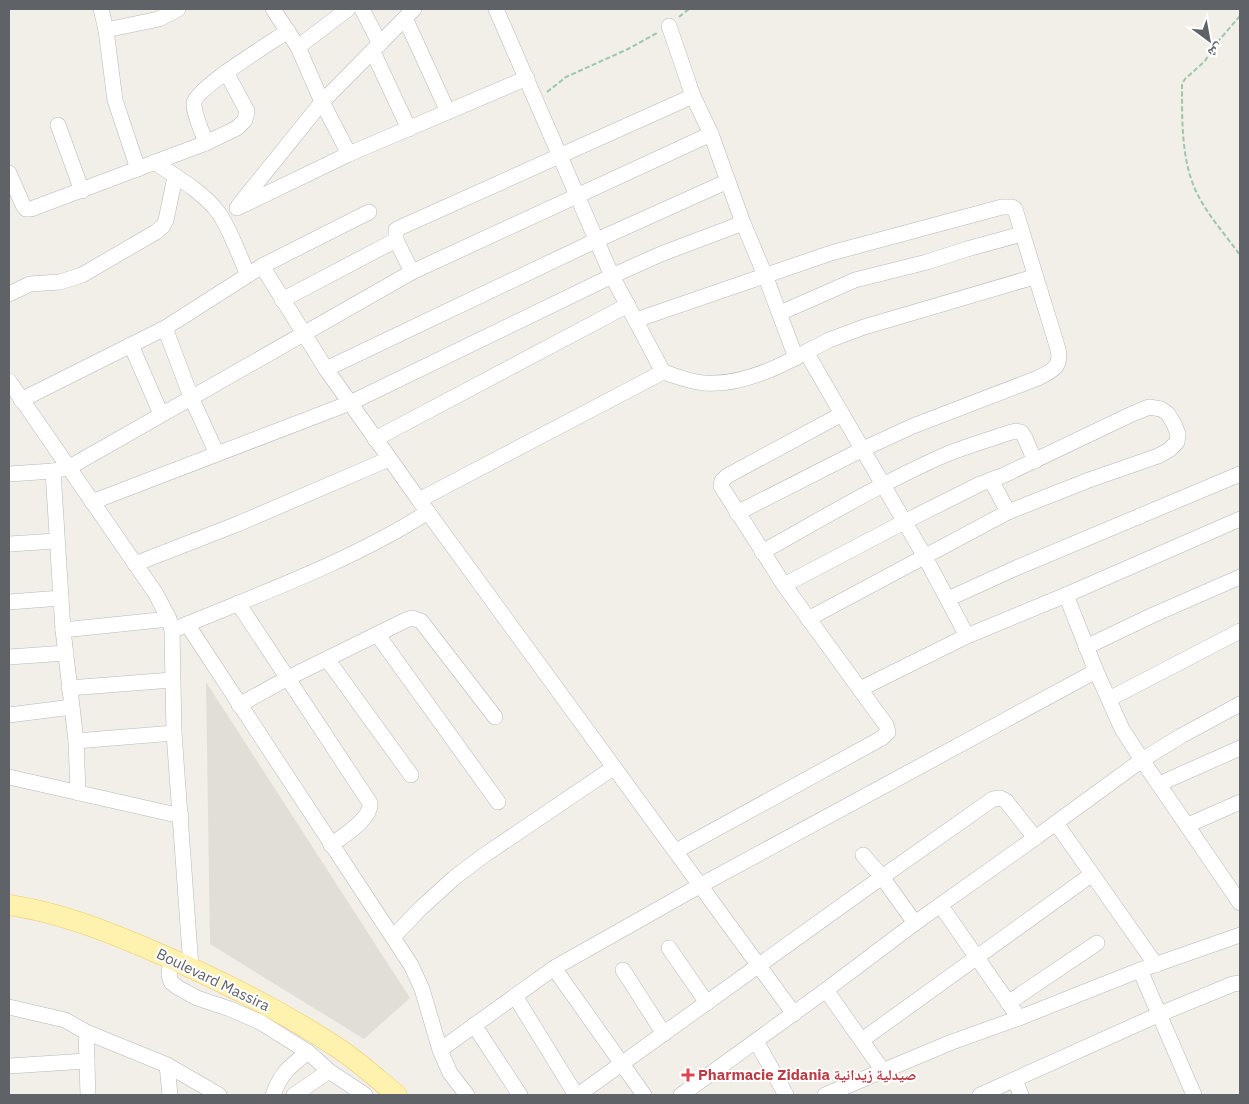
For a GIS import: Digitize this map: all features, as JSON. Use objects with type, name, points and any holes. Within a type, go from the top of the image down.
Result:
[{"type":"main road","name":"Boulevard Massira","points":[[9,905],[93,925],[191,967],[272,1008],[344,1053],[397,1095]]},
{"type":"street","points":[[101,9],[106,30],[115,100],[138,169]]},
{"type":"street","points":[[106,30],[159,19],[178,9]]},
{"type":"street","points":[[273,9],[298,47],[322,102],[349,154]]},
{"type":"street","points":[[298,47],[348,9]]},
{"type":"street","points":[[362,9],[409,129]]},
{"type":"street","points":[[496,9],[538,101],[612,276],[663,372]]},
{"type":"street","points":[[225,226],[236,208],[322,102],[410,14],[448,112]]},
{"type":"street","points":[[668,26],[693,96],[711,134],[743,223],[780,313],[801,355],[842,414],[863,449],[967,636]]},
{"type":"street","points":[[206,143],[194,108],[194,100],[199,93],[226,72],[288,32]]},
{"type":"street","points":[[9,173],[26,209],[31,209],[206,143],[238,128],[245,120],[247,111],[226,72]]},
{"type":"street","points":[[236,208],[349,154],[527,78]]},
{"type":"street","points":[[412,272],[396,240],[396,230],[399,228],[693,96]]},
{"type":"street","points":[[58,125],[82,191]]},
{"type":"street","points":[[9,474],[60,470],[412,272],[711,134]]},
{"type":"street","points":[[154,162],[208,201],[219,214],[248,275]]},
{"type":"street","points":[[9,294],[30,284],[60,282],[82,275],[156,232],[163,226],[166,220],[175,177]]},
{"type":"street","points":[[326,369],[597,240],[728,181]]},
{"type":"street","points":[[636,320],[765,274],[831,253],[1002,207],[1012,207],[1015,209],[1034,277],[1058,349],[1060,357],[1058,364],[1051,371],[1038,378],[913,426],[863,449],[736,513]]},
{"type":"street","points":[[21,400],[165,328],[262,266],[369,212]]},
{"type":"street","points":[[92,502],[350,403],[612,276],[661,254],[743,223]]},
{"type":"street","points":[[780,313],[855,280],[927,262],[1022,234]]},
{"type":"street","points":[[282,300],[396,240]]},
{"type":"street","points":[[262,266],[326,369],[389,459],[794,1014]]},
{"type":"street","points":[[63,630],[187,624],[238,603],[385,537],[423,506],[663,372],[703,383],[733,382],[757,375],[829,340],[864,327],[1034,277]]},
{"type":"street","points":[[375,439],[628,305]]},
{"type":"street","points":[[165,328],[191,397],[217,454]]},
{"type":"street","points":[[131,345],[161,414]]},
{"type":"street","points":[[9,381],[60,470],[92,502],[164,607],[171,625],[174,733],[191,967]]},
{"type":"street","points":[[784,585],[904,522],[1035,461],[1106,425],[1149,407],[1161,409],[1168,414],[1178,434],[1177,442],[1169,450],[1158,456],[1089,480],[1008,512],[808,619]]},
{"type":"street","points":[[676,851],[882,738],[888,732],[886,724],[784,585],[736,513],[721,486],[722,481],[727,476],[842,414]]},
{"type":"street","points":[[762,552],[883,485],[949,453],[1016,431],[1021,432],[1026,438],[1035,461]]},
{"type":"street","points":[[135,564],[389,459]]},
{"type":"street","points":[[60,470],[56,541],[63,630],[76,741],[78,794]]},
{"type":"street","points":[[948,599],[1016,568],[1240,474]]},
{"type":"street","points":[[991,480],[1008,512]]},
{"type":"street","points":[[860,689],[967,636],[1240,519]]},
{"type":"street","points":[[9,544],[56,541]]},
{"type":"street","points":[[1086,647],[1240,577]]},
{"type":"street","points":[[1066,595],[1096,671],[1122,729],[1238,896]]},
{"type":"street","points":[[9,602],[61,598]]},
{"type":"street","points":[[238,603],[370,803],[370,807],[363,820],[331,845]]},
{"type":"street","points":[[239,705],[288,678],[412,618],[421,621],[495,717]]},
{"type":"street","points":[[187,624],[393,937],[422,989],[440,1050],[450,1073],[467,1095]]},
{"type":"street","points":[[1109,699],[1240,631]]},
{"type":"street","points":[[377,634],[498,802]]},
{"type":"street","points":[[9,658],[66,653]]},
{"type":"street","points":[[327,659],[411,775]]},
{"type":"street","points":[[440,1050],[554,968],[701,885],[1096,671]]},
{"type":"street","points":[[69,688],[172,680]]},
{"type":"street","points":[[681,1095],[756,1042],[915,923],[1142,760],[1240,704]]},
{"type":"street","points":[[9,715],[72,707]]},
{"type":"street","points":[[76,741],[174,733]]},
{"type":"street","points":[[1160,784],[1240,748]]},
{"type":"street","points":[[393,937],[454,878],[483,856],[613,768]]},
{"type":"street","points":[[9,777],[181,816]]},
{"type":"street","points":[[515,996],[577,1095],[622,1065],[993,799],[1000,798],[1006,801],[1035,838]]},
{"type":"street","points":[[1188,826],[1240,802]]},
{"type":"street","points":[[1056,823],[1156,965]]},
{"type":"street","points":[[863,855],[882,877],[915,923]]},
{"type":"street","points":[[862,1040],[1091,875]]},
{"type":"street","points":[[941,906],[1020,1018]]},
{"type":"street","points":[[825,1095],[952,1042],[1020,1018],[1140,970],[1240,935]]},
{"type":"street","points":[[1008,1003],[1097,943]]},
{"type":"street","points":[[669,948],[707,1003]]},
{"type":"street","points":[[171,958],[171,982],[177,987],[198,998],[260,1022],[308,1052],[329,1071],[365,1095]]},
{"type":"street","points":[[554,968],[644,1095]]},
{"type":"street","points":[[623,970],[664,1034]]},
{"type":"street","points":[[1140,970],[1194,1095]]},
{"type":"street","points":[[980,1095],[1160,1014],[1233,984],[1240,983]]},
{"type":"street","points":[[826,990],[883,1071]]},
{"type":"street","points":[[9,1007],[65,1020],[86,1032],[167,1065],[219,1095]]},
{"type":"street","points":[[474,1025],[520,1095]]},
{"type":"street","points":[[86,1032],[88,1095]]},
{"type":"street","points":[[756,1042],[786,1095]]},
{"type":"street","points":[[273,1095],[279,1080],[290,1066],[308,1052]]},
{"type":"street","points":[[9,1066],[87,1061]]},
{"type":"street","points":[[167,1065],[170,1095]]},
{"type":"street","points":[[294,1095],[329,1071]]},
{"type":"street","points":[[1015,1080],[1021,1095]]},
{"type":"path","points":[[538,101],[566,77],[628,49],[668,26],[688,9]]},
{"type":"path","points":[[1240,16],[1214,46],[1205,61],[1182,84],[1186,156],[1190,178],[1200,199],[1240,255]]},
{"type":"shaded area","points":[[206,682],[410,998],[364,1039],[210,944]]},
{"type":"place","name":"Pharmacie Zidania صيدلية زيدانية","points":[[688,1075]]}]
